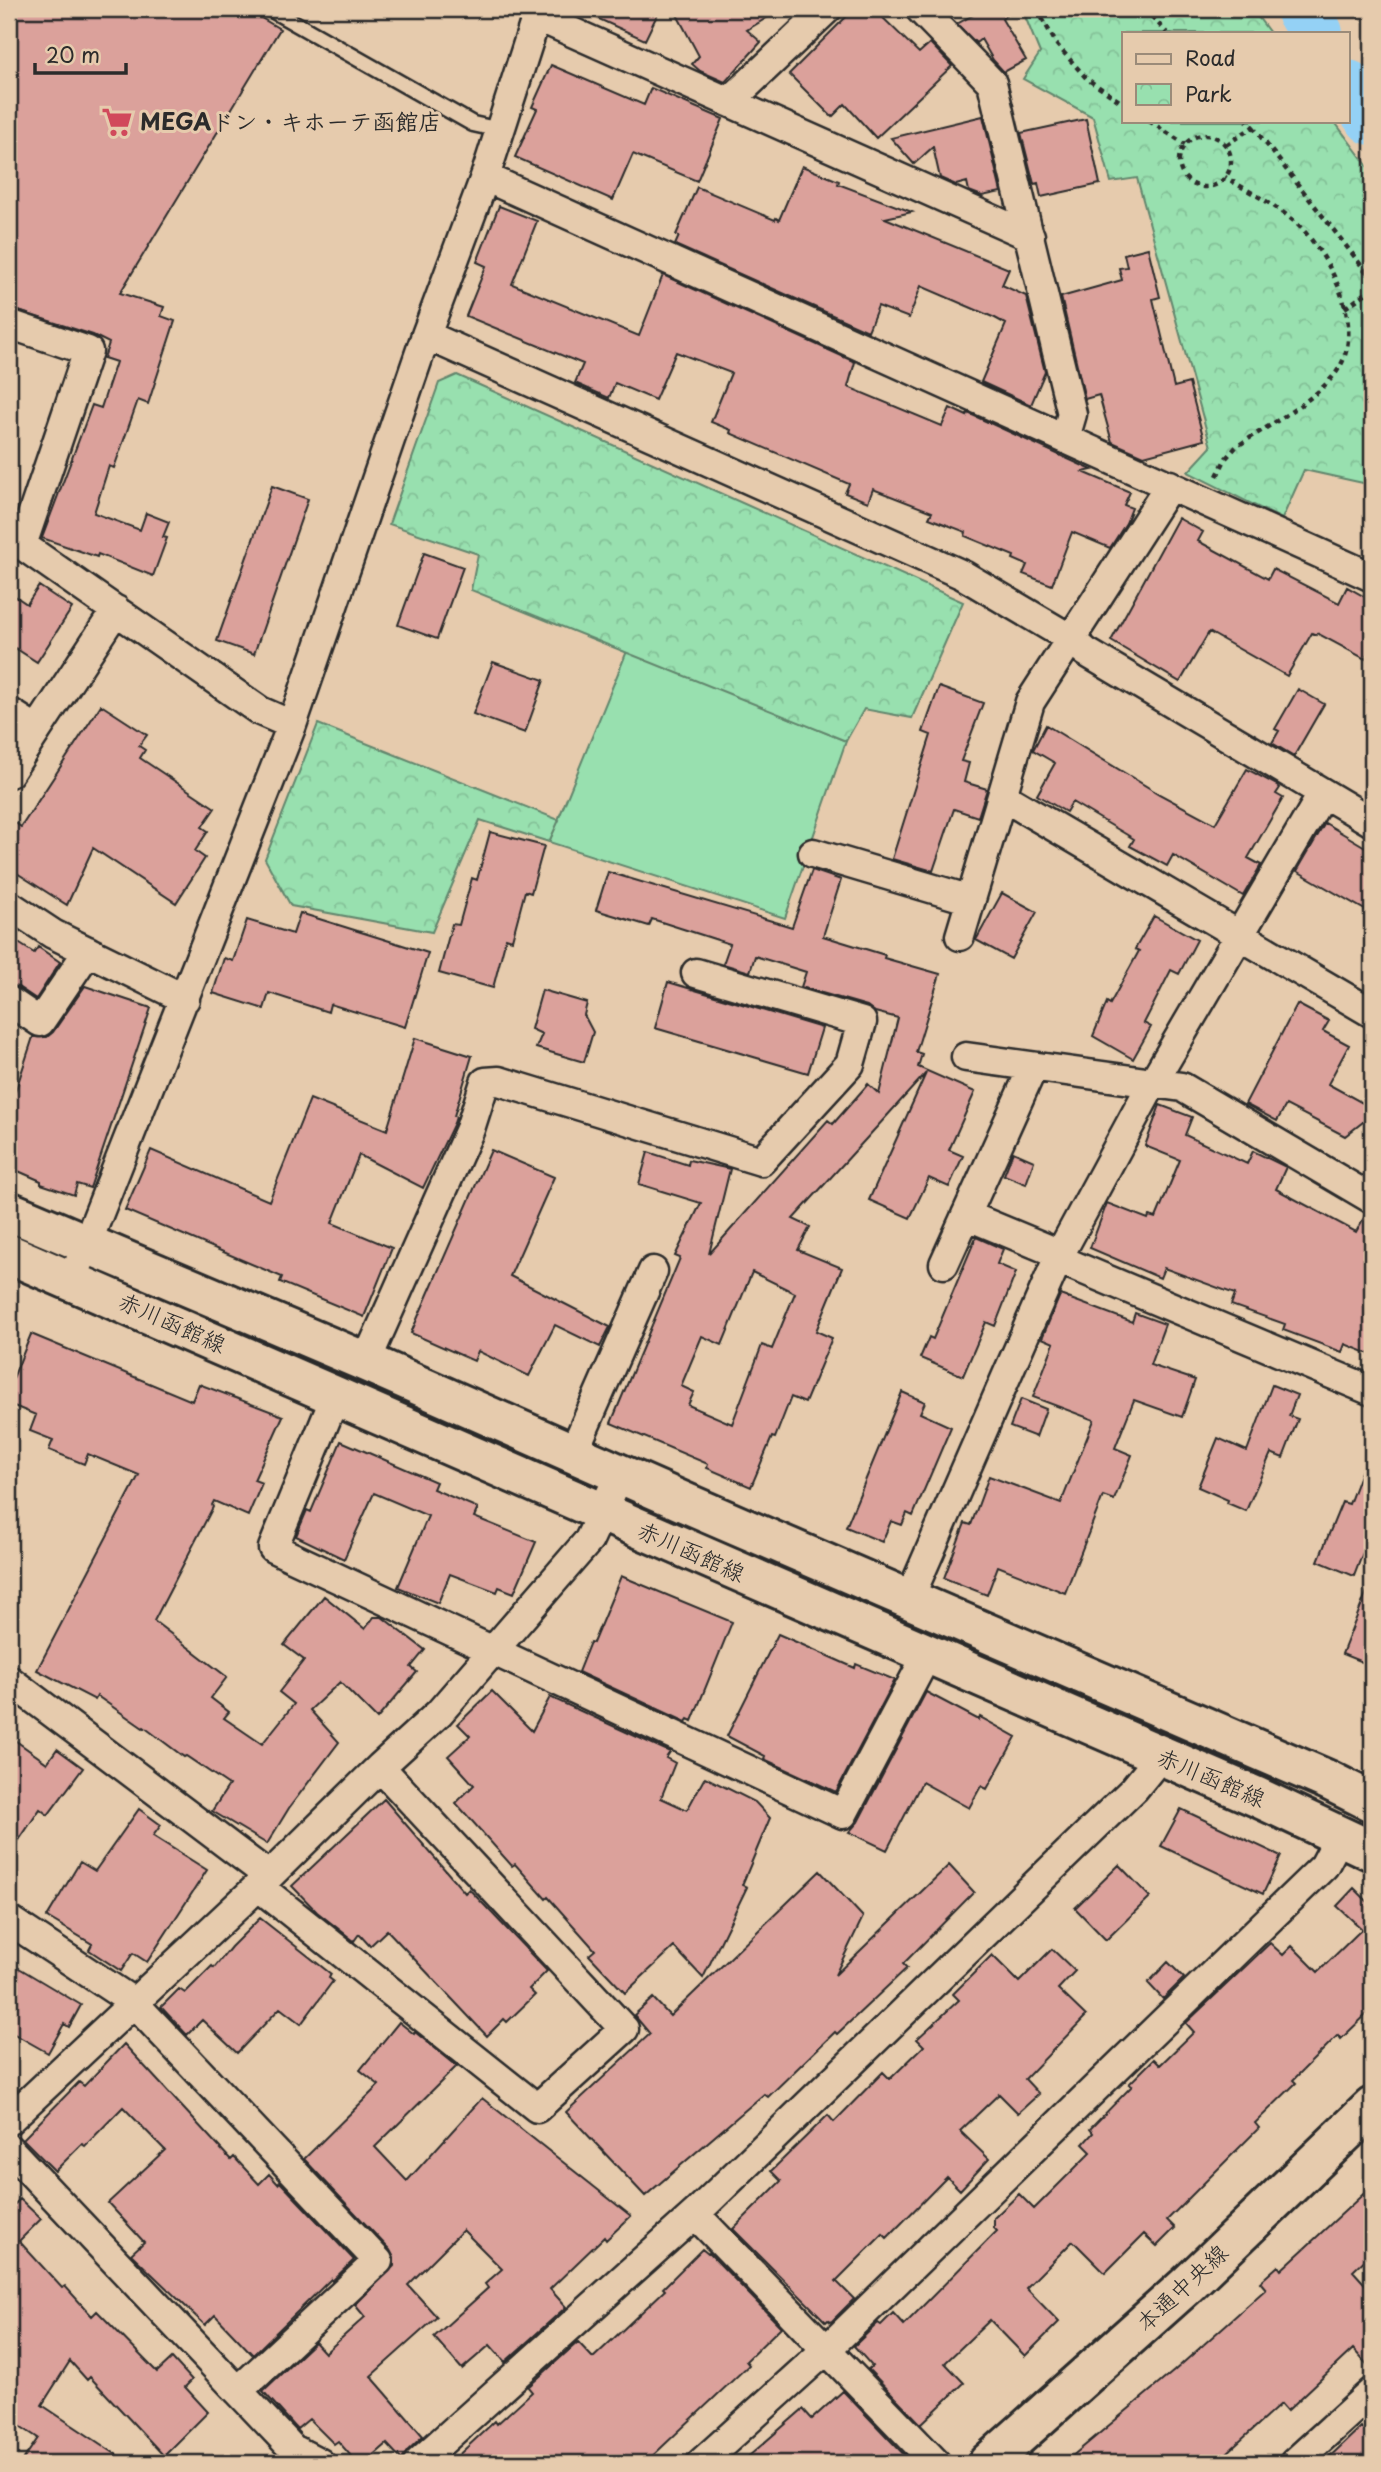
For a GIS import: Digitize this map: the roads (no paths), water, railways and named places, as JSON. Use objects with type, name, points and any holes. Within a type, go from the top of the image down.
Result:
[{"type":"main road","name":"赤川函館線","points":[[9,1211],[366,1362],[1328,1780],[1372,1802]]},
{"type":"main road","name":"赤川函館線","points":[[9,1254],[72,1279],[1160,1757],[1257,1797],[1356,1844]]},
{"type":"main road","name":"本通中央線","points":[[988,2463],[1186,2286],[1372,2107]]},
{"type":"street","points":[[729,102],[826,9]]},
{"type":"street","points":[[920,9],[992,83],[1072,415],[1065,438]]},
{"type":"street","points":[[72,1279],[292,725],[426,335],[485,177],[538,12],[729,102],[1030,236]]},
{"type":"street","points":[[485,177],[1372,578]]},
{"type":"street","points":[[9,324],[88,351],[15,540],[261,711],[292,725]]},
{"type":"street","points":[[426,335],[963,575],[1071,639],[1086,652],[1372,822]]},
{"type":"street","points":[[960,936],[1030,702],[1170,485]]},
{"type":"street","points":[[9,773],[116,610]]},
{"type":"street","points":[[9,712],[37,730]]},
{"type":"street","points":[[909,1599],[1059,1256],[1152,1084],[1323,793]]},
{"type":"street","points":[[1002,796],[1372,1013]]},
{"type":"street","points":[[813,853],[971,900]]},
{"type":"street","points":[[9,905],[53,934],[185,999]]},
{"type":"street","points":[[9,1001],[40,1022],[88,951]]},
{"type":"street","points":[[366,1362],[470,1129],[485,1082],[499,1082],[761,1161],[850,1064],[862,1023],[696,973]]},
{"type":"street","points":[[965,1057],[1182,1087],[1372,1199]]},
{"type":"street","points":[[944,1264],[1033,1067]]},
{"type":"street","points":[[966,1215],[1372,1391]]},
{"type":"street","points":[[573,1453],[653,1271]]},
{"type":"street","points":[[336,1395],[273,1548],[843,1814],[927,1655]]},
{"type":"street","points":[[9,2120],[439,1713],[589,1539],[620,1474]]},
{"type":"street","points":[[9,1680],[264,1881],[537,2108],[624,2029],[380,1767]]},
{"type":"street","points":[[418,2463],[695,2214],[1134,1789],[1160,1757]]},
{"type":"street","points":[[701,2463],[827,2349],[1324,1866],[1356,1844]]},
{"type":"street","points":[[9,1920],[133,2002],[378,2261],[238,2391]]},
{"type":"street","points":[[9,2149],[293,2449],[320,2463]]},
{"type":"street","points":[[695,2214],[936,2463]]},
{"type":"street","points":[[1294,2463],[1372,2392]]},
{"type":"lane","points":[[270,9],[473,124],[500,130]]},
{"type":"waterway","points":[[1302,9],[1315,32]]},
{"type":"waterway","points":[[1350,90],[1372,118]]},
{"type":"place","name":"MEGAドン・キホーテ函館店","points":[[117,122]]}]
